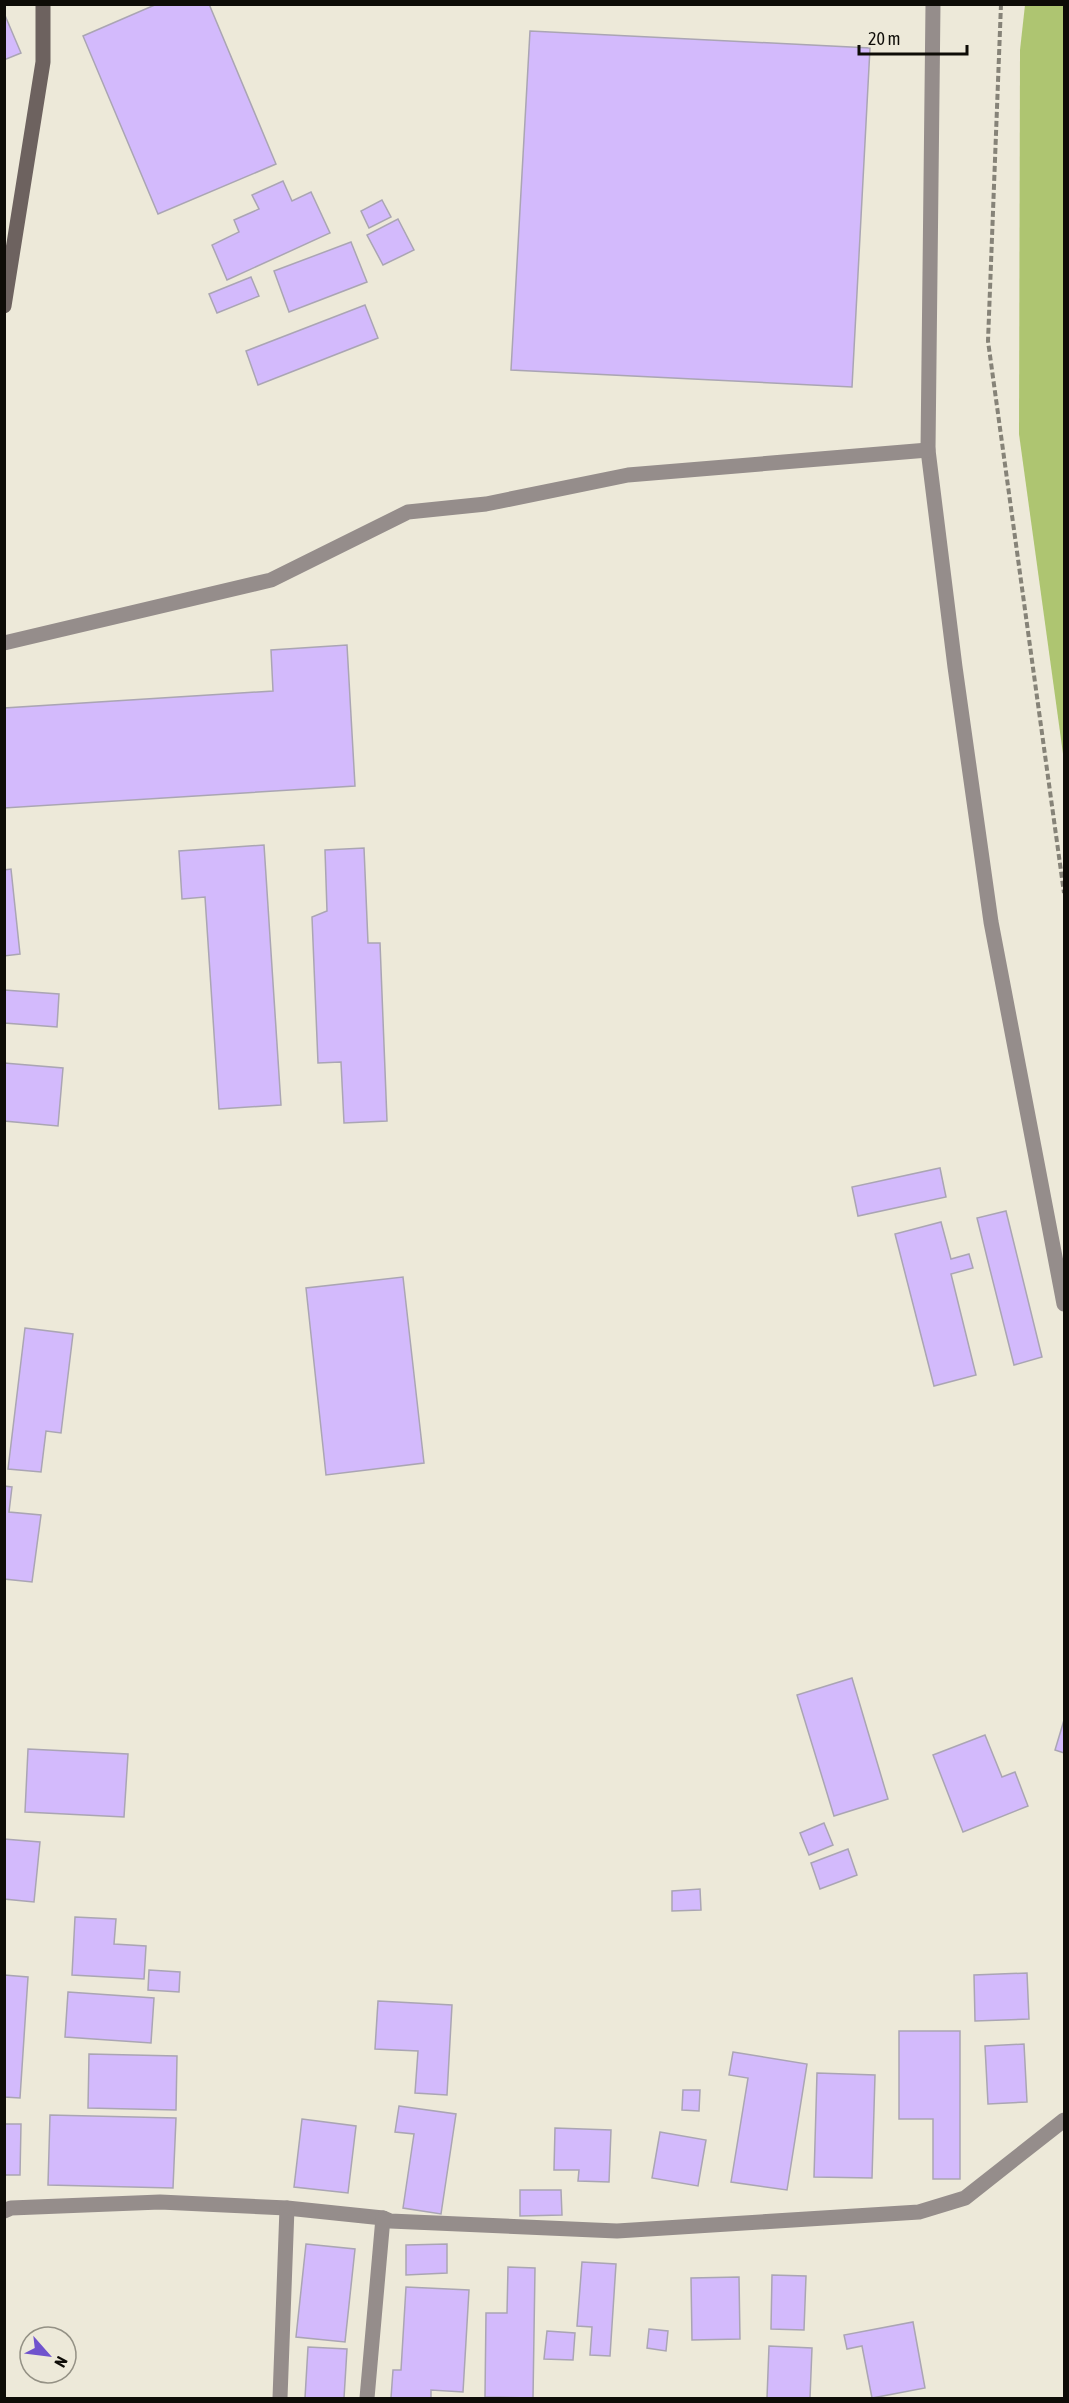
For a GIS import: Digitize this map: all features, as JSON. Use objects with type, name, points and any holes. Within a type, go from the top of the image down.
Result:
[{"type":"street","points":[[4,306],[43,62],[43,4]]},
{"type":"street","points":[[933,4],[928,450],[955,667],[991,922],[1065,1304]]},
{"type":"street","points":[[4,643],[271,580],[408,512],[486,504],[628,475],[928,450]]},
{"type":"street","points":[[4,2211],[11,2208],[160,2202],[287,2208],[382,2218],[390,2221],[617,2231],[919,2212],[965,2198],[1065,2120]]},
{"type":"street","points":[[280,2398],[287,2208]]},
{"type":"street","points":[[367,2398],[382,2218]]},
{"type":"path","points":[[1001,4],[988,341],[1065,893]]},
{"type":"green space","points":[[1025,5],[1064,5],[1064,761],[1019,434],[1020,50]]},
{"type":"building","points":[[157,4],[209,4],[276,164],[158,214],[83,36]]},
{"type":"building","points":[[4,13],[21,53],[4,60]]},
{"type":"building","points":[[530,31],[870,48],[852,387],[511,370]]},
{"type":"building","points":[[283,181],[292,201],[311,192],[330,233],[227,280],[212,245],[239,232],[234,220],[259,209],[252,195]]},
{"type":"building","points":[[382,200],[391,217],[369,228],[361,211]]},
{"type":"building","points":[[398,219],[414,250],[383,265],[367,235]]},
{"type":"building","points":[[351,242],[367,282],[289,312],[274,271]]},
{"type":"building","points":[[251,277],[259,296],[217,313],[209,294]]},
{"type":"building","points":[[365,305],[378,338],[258,385],[246,351]]},
{"type":"building","points":[[347,645],[355,786],[4,808],[4,708],[273,691],[271,650]]},
{"type":"building","points":[[264,845],[281,1105],[219,1109],[205,897],[182,899],[179,851]]},
{"type":"building","points":[[364,848],[368,943],[380,943],[387,1121],[344,1123],[341,1062],[318,1063],[312,917],[327,911],[325,850]]},
{"type":"building","points":[[11,869],[20,954],[4,956],[4,870]]},
{"type":"building","points":[[4,990],[59,994],[57,1027],[4,1023]]},
{"type":"building","points":[[4,1063],[63,1068],[58,1126],[4,1121]]},
{"type":"building","points":[[940,1168],[946,1197],[858,1216],[852,1187]]},
{"type":"building","points":[[1006,1211],[1042,1357],[1014,1365],[977,1218]]},
{"type":"building","points":[[941,1222],[951,1259],[969,1254],[973,1268],[951,1274],[976,1375],[934,1386],[895,1234]]},
{"type":"building","points":[[403,1277],[424,1463],[326,1475],[306,1288]]},
{"type":"building","points":[[25,1328],[73,1334],[61,1433],[46,1431],[41,1472],[8,1469]]},
{"type":"building","points":[[4,1486],[12,1487],[9,1512],[41,1515],[32,1582],[4,1579]]},
{"type":"building","points":[[852,1678],[888,1799],[834,1816],[797,1695]]},
{"type":"building","points":[[1064,1720],[1064,1753],[1055,1750]]},
{"type":"building","points":[[985,1735],[1002,1777],[1015,1772],[1028,1806],[963,1832],[933,1755]]},
{"type":"building","points":[[28,1749],[128,1754],[124,1817],[25,1812]]},
{"type":"building","points":[[824,1823],[833,1845],[809,1855],[800,1833]]},
{"type":"building","points":[[4,1839],[40,1842],[34,1902],[4,1899]]},
{"type":"building","points":[[848,1849],[857,1875],[820,1889],[811,1863]]},
{"type":"building","points":[[700,1889],[701,1910],[672,1911],[672,1891]]},
{"type":"building","points":[[75,1917],[116,1919],[114,1944],[146,1946],[144,1979],[72,1975]]},
{"type":"building","points":[[149,1970],[180,1972],[179,1992],[148,1990]]},
{"type":"building","points":[[1027,1973],[1029,2019],[975,2021],[974,1975]]},
{"type":"building","points":[[4,1975],[28,1977],[20,2098],[4,2097]]},
{"type":"building","points":[[68,1992],[154,1998],[151,2043],[65,2037]]},
{"type":"building","points":[[378,2001],[452,2005],[447,2095],[415,2093],[418,2051],[375,2049]]},
{"type":"building","points":[[899,2031],[960,2031],[960,2179],[933,2179],[933,2119],[899,2119]]},
{"type":"building","points":[[1024,2044],[1027,2102],[988,2104],[985,2046]]},
{"type":"building","points":[[733,2052],[807,2064],[787,2190],[731,2182],[748,2078],[729,2075]]},
{"type":"building","points":[[89,2054],[177,2056],[176,2110],[88,2108]]},
{"type":"building","points":[[817,2073],[875,2075],[872,2178],[814,2177]]},
{"type":"building","points":[[683,2090],[700,2090],[699,2111],[682,2110]]},
{"type":"building","points":[[399,2106],[456,2114],[441,2214],[403,2208],[414,2134],[395,2132]]},
{"type":"building","points":[[50,2115],[176,2118],[173,2188],[48,2185]]},
{"type":"building","points":[[302,2119],[356,2126],[348,2193],[294,2187]]},
{"type":"building","points":[[4,2124],[21,2124],[20,2175],[4,2175]]},
{"type":"building","points":[[555,2128],[611,2130],[609,2182],[578,2181],[579,2170],[554,2170]]},
{"type":"building","points":[[660,2132],[706,2140],[698,2186],[652,2178]]},
{"type":"building","points":[[520,2190],[561,2190],[562,2215],[520,2216]]},
{"type":"building","points":[[306,2244],[355,2249],[345,2342],[296,2337]]},
{"type":"building","points":[[447,2244],[447,2273],[406,2275],[406,2245]]},
{"type":"building","points":[[582,2262],[616,2264],[610,2356],[590,2355],[592,2327],[577,2326]]},
{"type":"building","points":[[508,2267],[535,2268],[533,2398],[485,2397],[486,2313],[507,2313]]},
{"type":"building","points":[[772,2275],[806,2276],[804,2330],[771,2329]]},
{"type":"building","points":[[739,2277],[740,2339],[692,2340],[691,2278]]},
{"type":"building","points":[[406,2287],[469,2290],[463,2392],[431,2390],[431,2398],[391,2398],[393,2370],[401,2370]]},
{"type":"building","points":[[913,2322],[925,2388],[872,2398],[862,2346],[847,2349],[844,2335]]},
{"type":"building","points":[[649,2329],[668,2331],[666,2351],[647,2348]]},
{"type":"building","points":[[547,2331],[575,2333],[573,2360],[544,2359]]},
{"type":"building","points":[[769,2346],[812,2348],[810,2398],[767,2398]]},
{"type":"building","points":[[308,2347],[347,2349],[344,2398],[305,2398]]}]
